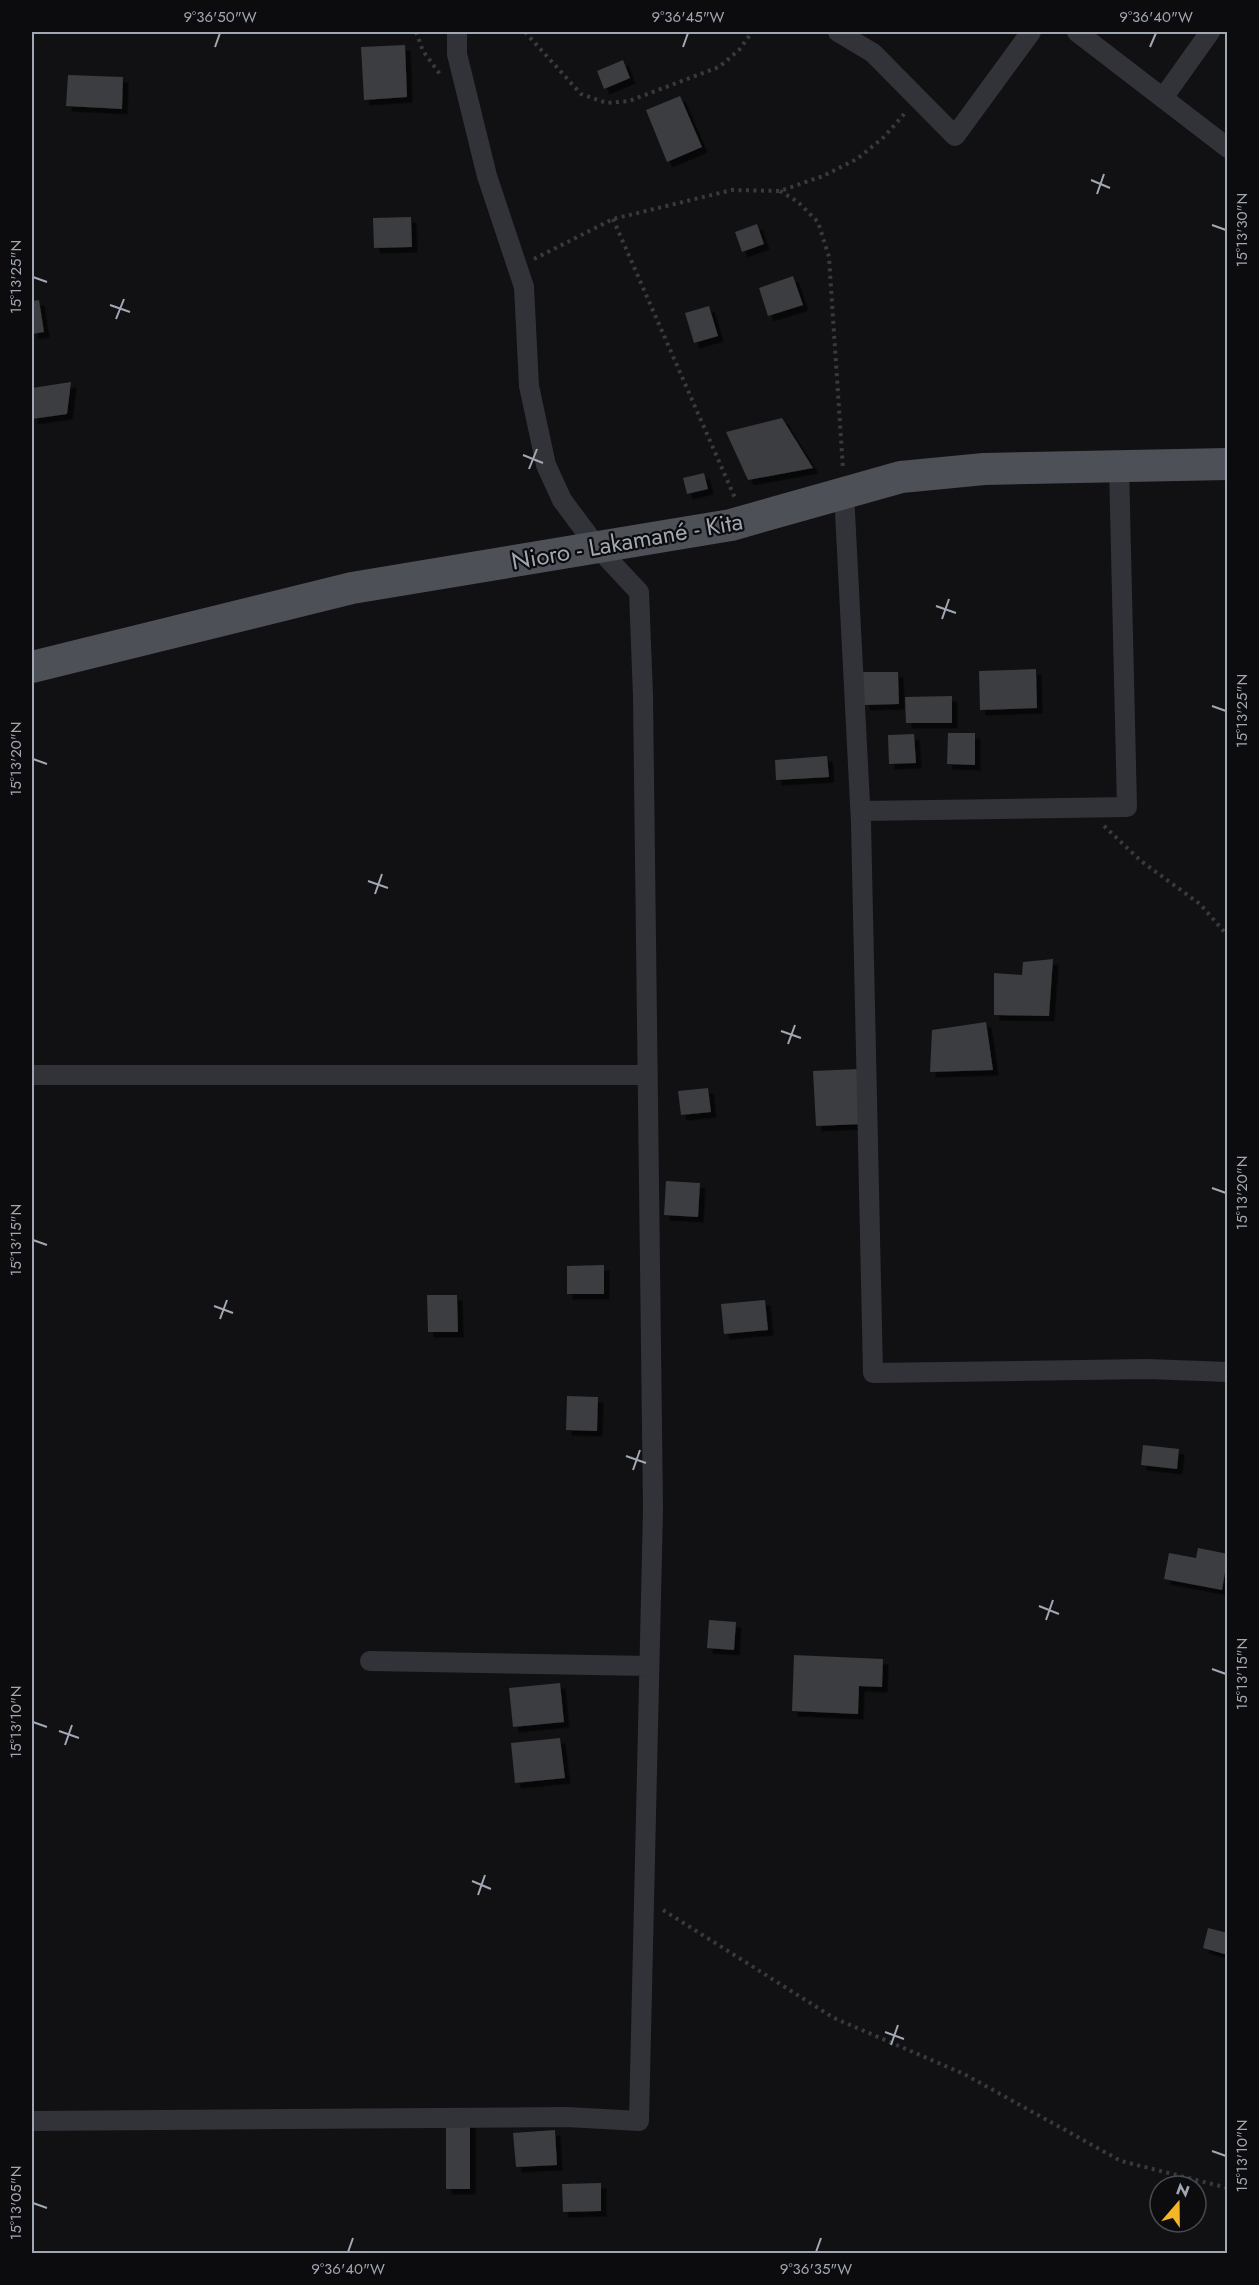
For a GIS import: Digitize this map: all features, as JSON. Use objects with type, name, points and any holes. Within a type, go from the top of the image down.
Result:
[{"type":"main road","name":"Nioro - Lakamané - Kita","points":[[32,667],[352,588],[744,521],[901,477],[984,469],[1227,464]]},
{"type":"street","points":[[32,2121],[567,2117],[639,2121],[653,1509],[643,696],[639,592],[597,547],[562,500],[546,465],[529,386],[524,287],[487,176],[457,54],[457,32]]},
{"type":"street","points":[[838,32],[873,53],[955,136],[1031,32]]},
{"type":"street","points":[[1077,32],[1227,148]]},
{"type":"street","points":[[1164,98],[1210,32]]},
{"type":"street","points":[[861,811],[1127,807],[1119,466]]},
{"type":"street","points":[[844,493],[861,811],[873,1372],[1147,1369],[1227,1372]]},
{"type":"street","points":[[32,1075],[648,1075]]},
{"type":"street","points":[[370,1661],[649,1666]]},
{"type":"path","points":[[525,32],[582,94],[607,103],[629,101],[719,67],[739,50],[752,32]]},
{"type":"path","points":[[518,267],[613,219],[732,190],[780,191],[823,176],[857,159],[884,137],[918,99]]},
{"type":"path","points":[[780,191],[798,202],[818,222],[829,257],[844,493]]},
{"type":"path","points":[[613,219],[744,521]]},
{"type":"path","points":[[1083,807],[1141,861],[1200,904],[1227,936]]},
{"type":"path","points":[[644,1899],[834,2018],[964,2073],[1121,2161],[1227,2188]]},
{"type":"building","points":[[405,45],[407,97],[364,100],[361,47]]},
{"type":"building","points":[[623,60],[630,78],[604,89],[597,71]]},
{"type":"building","points":[[68,75],[123,77],[122,109],[66,106]]},
{"type":"building","points":[[680,96],[702,147],[667,162],[646,110]]},
{"type":"building","points":[[411,217],[412,247],[374,248],[373,218]]},
{"type":"building","points":[[757,224],[764,244],[742,252],[735,232]]},
{"type":"building","points":[[793,276],[803,305],[768,316],[759,288]]},
{"type":"building","points":[[39,300],[44,332],[32,334],[32,301]]},
{"type":"building","points":[[709,306],[718,336],[694,343],[685,313]]},
{"type":"building","points":[[71,382],[67,414],[32,419],[32,388]]},
{"type":"building","points":[[782,418],[813,468],[748,480],[726,432]]},
{"type":"building","points":[[704,473],[708,489],[687,494],[683,478]]},
{"type":"building","points":[[1036,669],[1037,708],[980,710],[979,671]]},
{"type":"building","points":[[863,672],[898,672],[899,704],[864,705]]},
{"type":"building","points":[[952,696],[952,723],[906,723],[905,697]]},
{"type":"building","points":[[948,733],[975,733],[975,765],[947,764]]},
{"type":"building","points":[[914,734],[916,763],[889,764],[888,735]]},
{"type":"building","points":[[827,756],[829,777],[776,780],[775,760]]},
{"type":"building","points":[[1053,959],[1049,1016],[994,1015],[994,973],[1022,975],[1023,962]]},
{"type":"building","points":[[986,1022],[993,1070],[930,1072],[932,1030]]},
{"type":"building","points":[[859,1069],[862,1124],[816,1126],[813,1071]]},
{"type":"building","points":[[708,1088],[711,1112],[681,1115],[678,1091]]},
{"type":"building","points":[[666,1181],[700,1183],[698,1217],[664,1215]]},
{"type":"building","points":[[604,1265],[604,1294],[567,1294],[567,1266]]},
{"type":"building","points":[[427,1295],[457,1295],[458,1332],[428,1332]]},
{"type":"building","points":[[765,1300],[768,1330],[724,1334],[721,1304]]},
{"type":"building","points":[[567,1396],[598,1397],[597,1431],[566,1430]]},
{"type":"building","points":[[1143,1445],[1179,1449],[1177,1469],[1141,1465]]},
{"type":"building","points":[[1198,1548],[1228,1554],[1222,1590],[1164,1579],[1169,1553],[1196,1558]]},
{"type":"building","points":[[709,1620],[736,1622],[734,1650],[707,1648]]},
{"type":"building","points":[[794,1655],[883,1659],[882,1687],[859,1686],[858,1714],[792,1711]]},
{"type":"building","points":[[560,1683],[564,1722],[513,1727],[509,1688]]},
{"type":"building","points":[[560,1738],[565,1778],[515,1783],[511,1743]]},
{"type":"building","points":[[1208,1928],[1228,1933],[1228,1955],[1203,1948]]},
{"type":"building","points":[[446,2122],[470,2122],[470,2189],[446,2189]]},
{"type":"building","points":[[555,2130],[557,2165],[516,2167],[513,2133]]},
{"type":"building","points":[[601,2183],[601,2211],[563,2212],[562,2184]]}]
